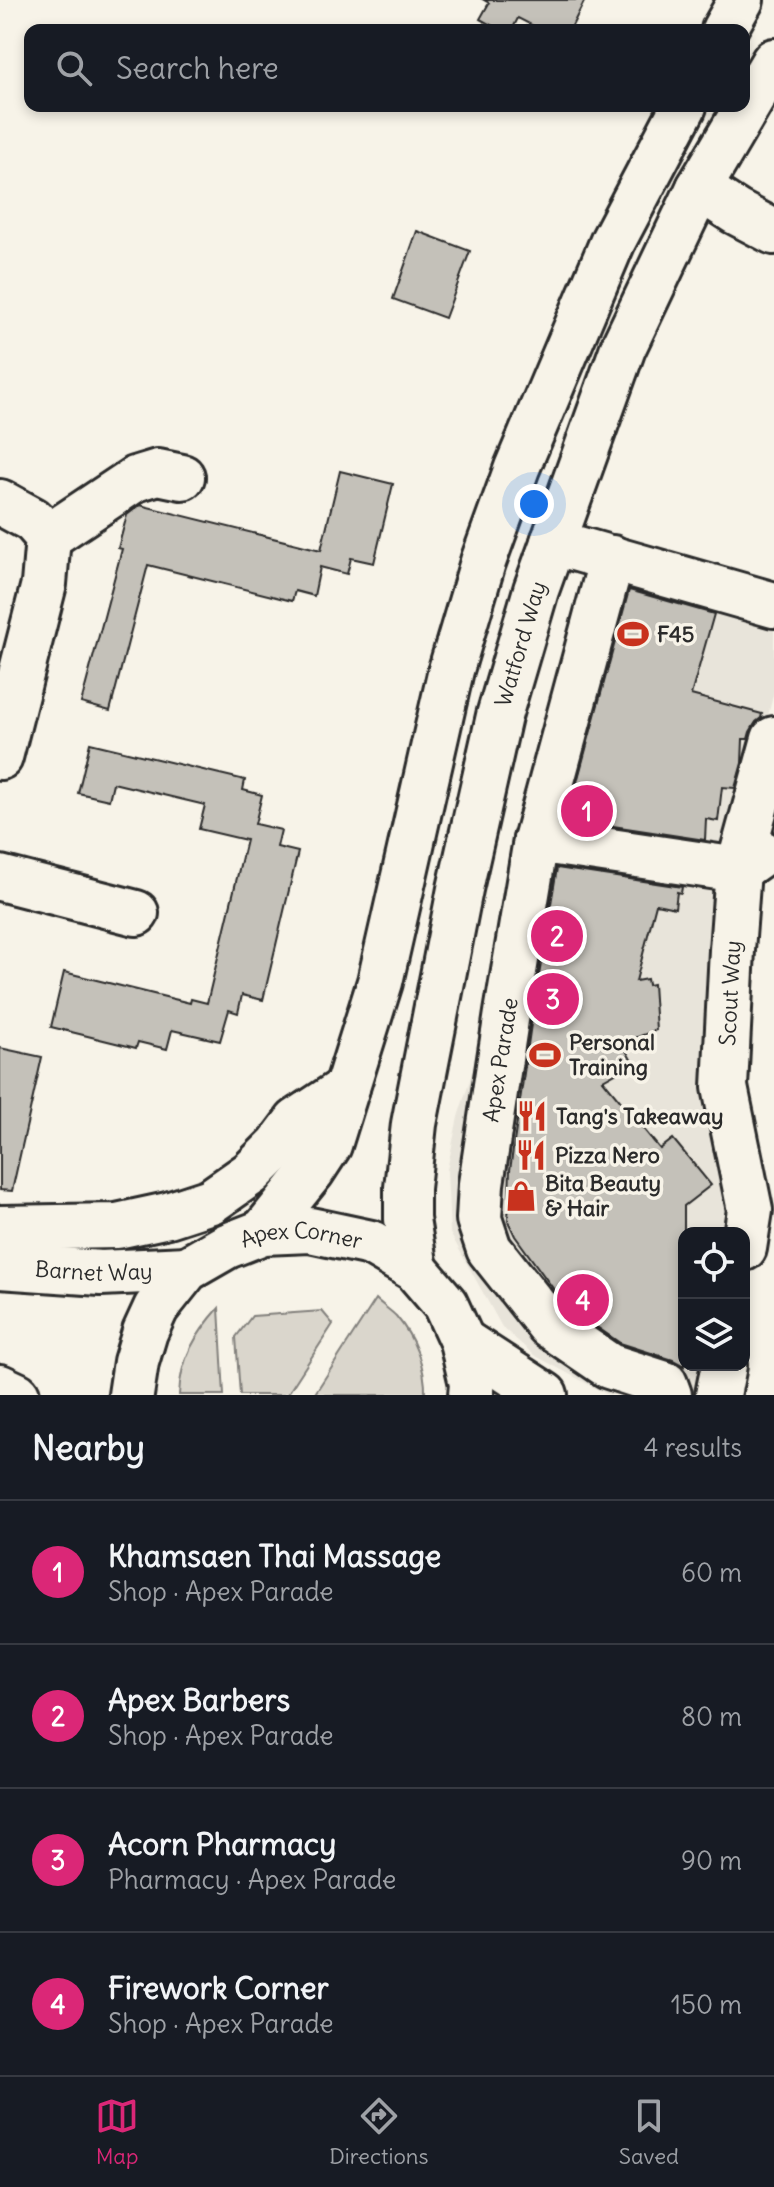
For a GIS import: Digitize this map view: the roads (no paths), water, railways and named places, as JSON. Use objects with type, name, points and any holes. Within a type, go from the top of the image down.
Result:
[{"type":"main road","points":[[727,24],[741,0]]},
{"type":"main road","name":"Watford Way","points":[[750,102],[774,61]]},
{"type":"main road","points":[[263,1232],[329,1145],[380,982],[451,670],[483,562],[517,468],[613,241],[681,112]]},
{"type":"main road","name":"Watford Way","points":[[415,1269],[407,1219],[414,1124],[460,889],[499,716],[536,590],[623,348],[699,188],[744,112]]},
{"type":"main road","points":[[699,188],[774,232]]},
{"type":"main road","points":[[48,537],[135,479],[158,472],[182,477]]},
{"type":"main road","points":[[0,502],[33,520],[48,537],[44,584],[0,757]]},
{"type":"main road","points":[[553,542],[774,605]]},
{"type":"main road","name":"Apex Parade","points":[[612,558],[536,840],[481,1184],[479,1219],[489,1249],[549,1325],[609,1366],[665,1384],[669,1395]]},
{"type":"main road","name":"Scout Way","points":[[747,1227],[750,1210],[725,1087],[738,870],[774,739]]},
{"type":"main road","points":[[536,840],[738,870],[774,845]]},
{"type":"main road","points":[[0,878],[136,913]]},
{"type":"main road","points":[[0,1228],[117,1226],[168,1215],[211,1201],[251,1173],[279,1145],[297,1121],[347,1088]]},
{"type":"main road","name":"Apex Corner","points":[[131,1395],[145,1332],[156,1308],[187,1269],[227,1246],[263,1232],[310,1230],[371,1243],[415,1269],[445,1304],[462,1341],[472,1384],[471,1395]]},
{"type":"main road","name":"Barnet Way","points":[[0,1266],[101,1273],[187,1269]]},
{"type":"main road","points":[[462,1341],[545,1395]]},
{"type":"main road","points":[[718,1395],[723,1371]]},
{"type":"main road","points":[[0,1387],[17,1395]]},
{"type":"place","name":"F45","points":[[633,634]]},
{"type":"place","name":"Khamsaen Thai Massage","points":[[587,811]]},
{"type":"place","name":"Apex Barbers","points":[[557,936]]},
{"type":"place","name":"Acorn Pharmacy","points":[[553,999]]},
{"type":"place","name":"Personal Training","points":[[545,1055]]},
{"type":"place","name":"Tang's Takeaway","points":[[532,1116]]},
{"type":"place","name":"Pizza Nero","points":[[531,1155]]},
{"type":"place","name":"Bita Beauty & Hair","points":[[521,1196]]},
{"type":"place","name":"Firework Corner","points":[[583,1300]]}]
